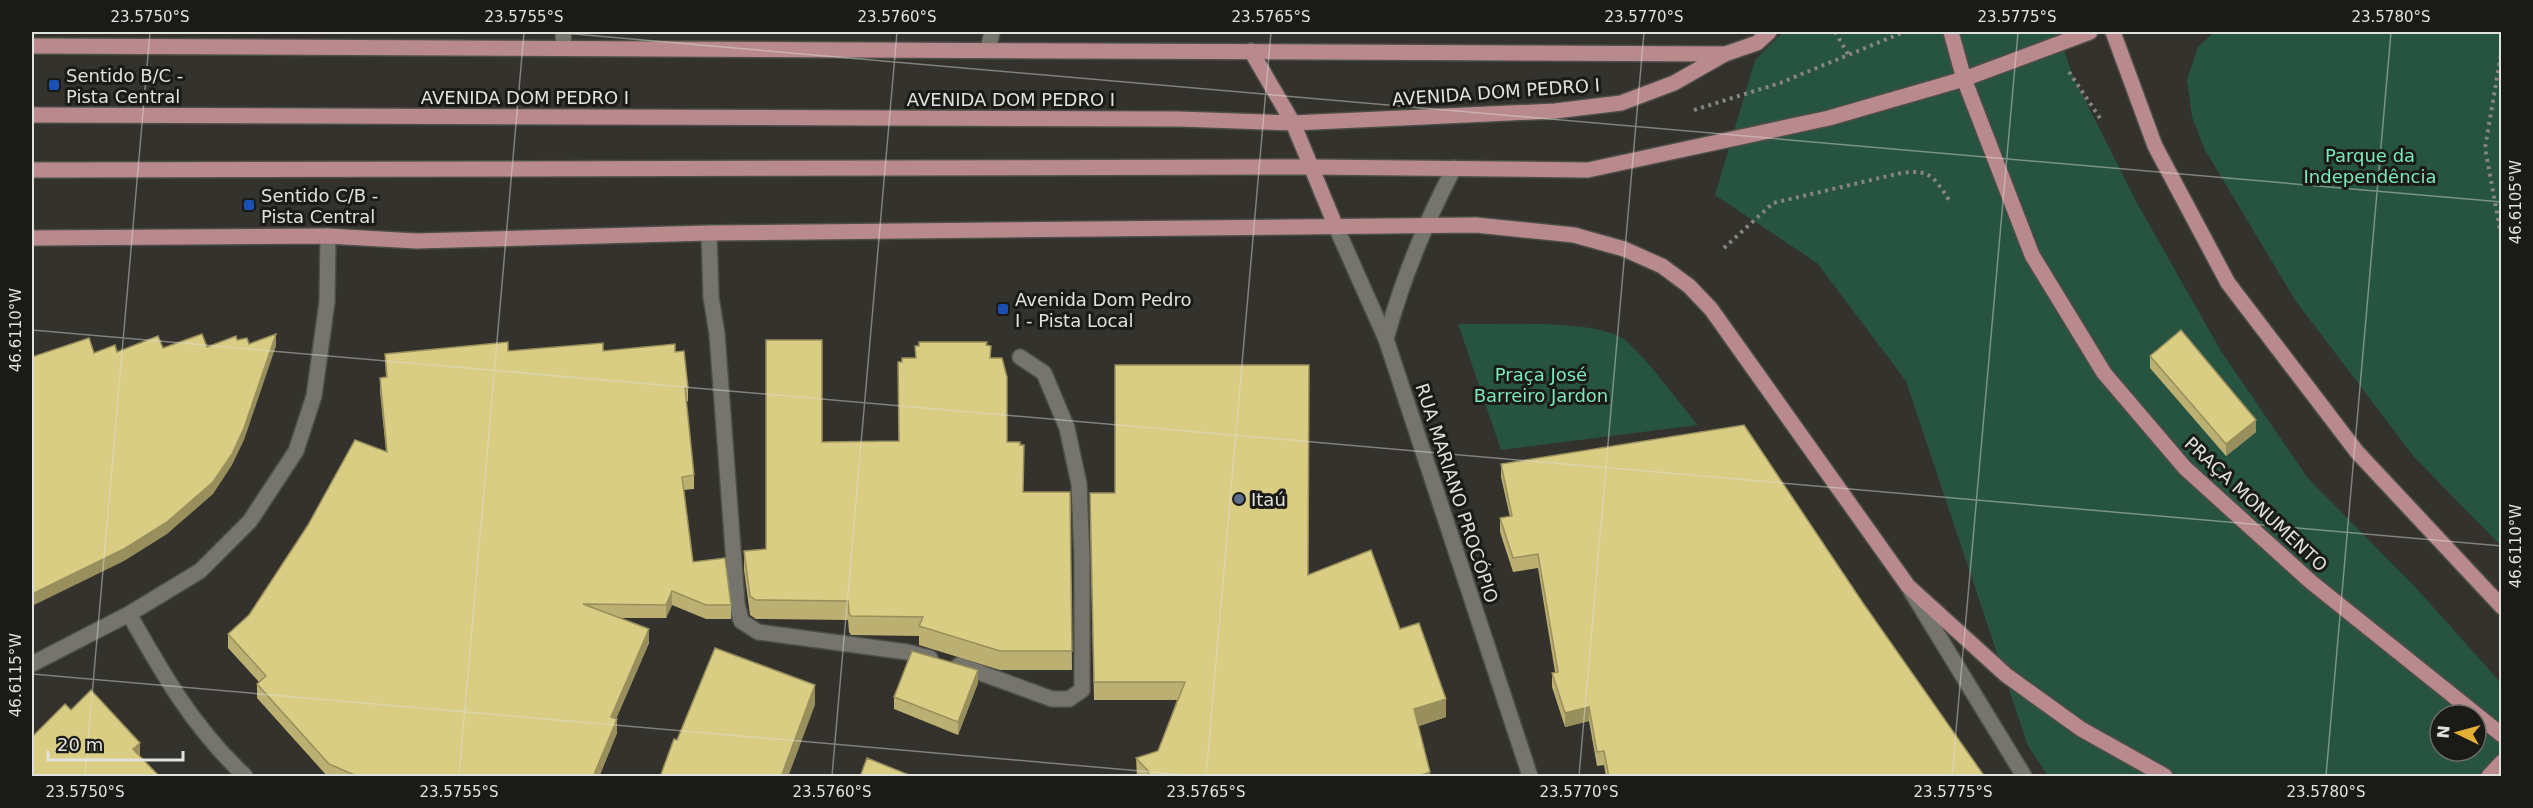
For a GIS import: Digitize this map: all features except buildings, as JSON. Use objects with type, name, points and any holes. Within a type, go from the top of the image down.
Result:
[{"type":"main road","points":[[1725,54],[1757,43],[1769,32]]},
{"type":"main road","name":"PRAÇA MONUMENTO","points":[[1951,32],[1964,79],[2032,255],[2104,372],[2185,468],[2311,582],[2502,735]]},
{"type":"main road","points":[[32,170],[1311,167],[1588,170],[1828,118],[1964,79],[2090,32]]},
{"type":"main road","points":[[2113,32],[2156,146],[2228,283],[2356,452],[2502,607]]},
{"type":"main road","name":"AVENIDA DOM PEDRO I","points":[[32,46],[1725,54]]},
{"type":"main road","points":[[1251,51],[1293,123],[1336,227]]},
{"type":"main road","name":"AVENIDA DOM PEDRO I","points":[[32,115],[1179,119],[1293,123],[1555,111],[1621,103],[1674,83],[1725,54]]},
{"type":"main road","points":[[32,238],[328,236],[416,241],[709,232],[1336,227],[1424,224],[1532,230],[1595,240],[1640,255],[1689,286],[1729,331],[1908,586],[2006,675],[2080,729],[2165,777]]},
{"type":"main road","points":[[2489,777],[2502,762]]},
{"type":"street","points":[[564,32],[564,48]]},
{"type":"street","points":[[988,50],[992,32]]},
{"type":"street","points":[[1386,339],[1405,275],[1424,224],[1454,168]]},
{"type":"street","name":"RUA MARIANO PROCÓPIO","points":[[1336,227],[1386,339],[1530,777]]},
{"type":"street","points":[[709,232],[711,297],[717,334],[737,603],[741,621],[758,632],[907,652],[958,665],[1052,699],[1069,699],[1082,690],[1082,557],[1079,484],[1067,428],[1044,373],[1020,357]]},
{"type":"street","points":[[32,664],[129,614],[200,571],[250,521],[296,451],[314,396],[327,302],[328,236]]},
{"type":"street","points":[[1908,586],[2024,777]]},
{"type":"street","points":[[129,614],[175,694],[225,758],[245,777]]},
{"type":"path","points":[[1835,32],[1848,54],[1904,32]]},
{"type":"path","points":[[2051,46],[2102,121]]},
{"type":"path","points":[[2502,48],[2485,148],[2502,240]]},
{"type":"path","points":[[1724,248],[1773,203],[1901,173],[1918,170],[1927,173],[1936,180],[1949,200]]},
{"type":"green space","points":[[1783,32],[2058,32],[2072,74],[2137,203],[2221,351],[2307,477],[2416,588],[2501,683],[2501,776],[2048,776],[2028,746],[1906,381],[1817,263],[1715,195],[1755,60]]},
{"type":"green space","name":"Parque da Independência","points":[[2214,32],[2501,32],[2501,546],[2414,457],[2295,300],[2205,150],[2192,117],[2187,80],[2198,47]]},
{"type":"green space","name":"Praça José Barreiro Jardon","points":[[1458,324],[1546,324],[1594,329],[1613,334],[1626,341],[1645,360],[1698,425],[1501,450]]},
{"type":"place","name":"Sentido B/C - Pista Central","points":[[54,85]]},
{"type":"place","name":"Sentido C/B - Pista Central","points":[[249,205]]},
{"type":"place","name":"Avenida Dom Pedro I - Pista Local","points":[[1003,309]]},
{"type":"place","name":"Itaú","points":[[1239,499]]}]
